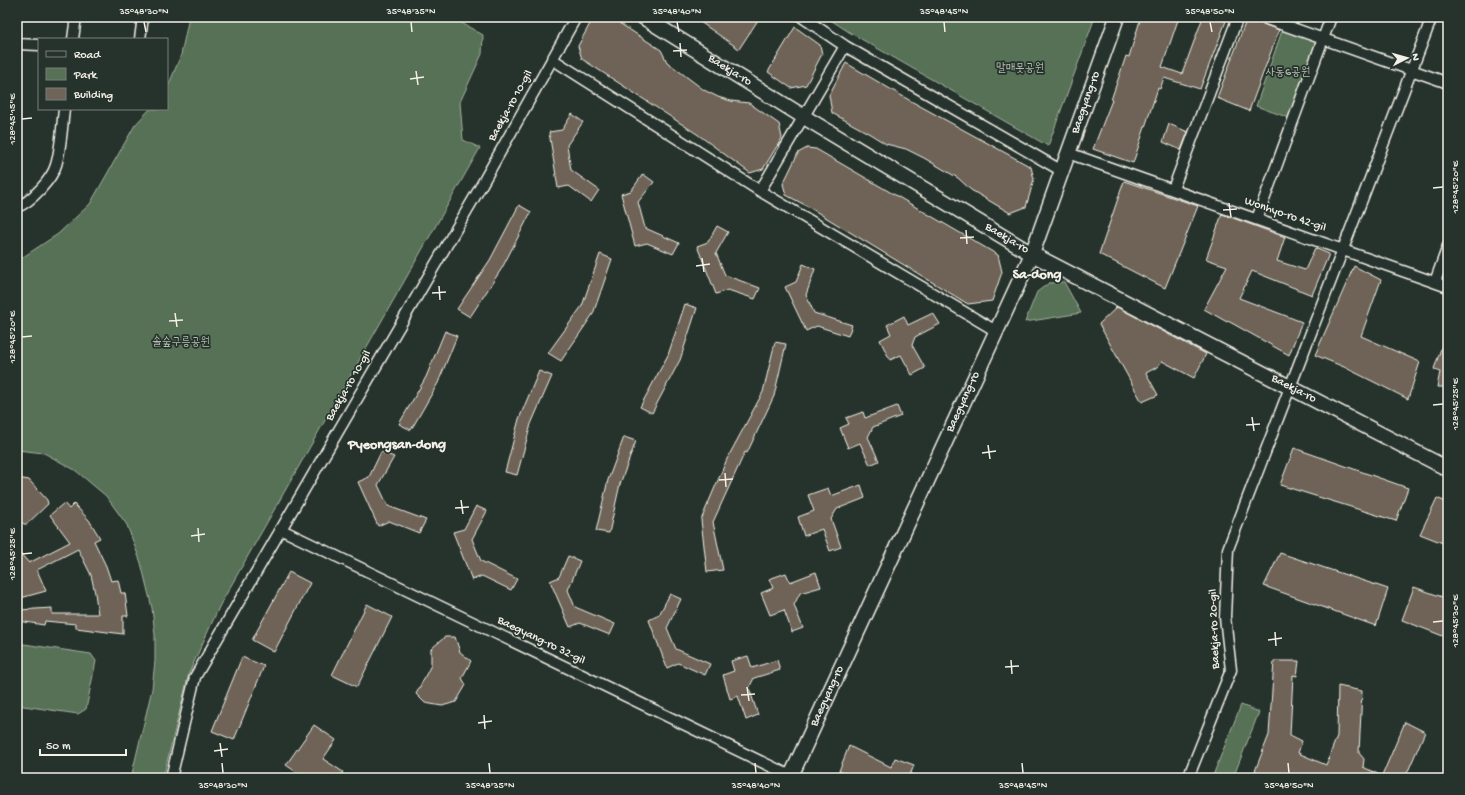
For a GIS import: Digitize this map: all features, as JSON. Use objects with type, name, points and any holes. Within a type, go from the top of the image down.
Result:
[{"type":"street","points":[[73,38],[76,17]]},
{"type":"street","points":[[140,38],[144,17]]},
{"type":"street","name":"Baekja-ro 10-gil","points":[[171,778],[195,677],[477,192],[576,17]]},
{"type":"street","name":"Baekja-ro","points":[[643,17],[804,117],[1032,254],[1291,387],[1448,470]]},
{"type":"street","points":[[802,17],[845,46],[1062,171]]},
{"type":"street","name":"Baegyang-ro","points":[[792,777],[1032,254],[1117,17]]},
{"type":"street","points":[[1173,189],[1238,17]]},
{"type":"street","points":[[1261,17],[1448,83]]},
{"type":"street","points":[[1257,219],[1331,17]]},
{"type":"street","name":"Baekja-ro 20-gil","points":[[1188,778],[1231,670],[1225,617],[1228,549],[1432,17]]},
{"type":"street","points":[[17,44],[38,46]]},
{"type":"street","points":[[760,191],[845,46]]},
{"type":"street","points":[[552,59],[760,191],[996,331]]},
{"type":"street","points":[[17,207],[32,198],[46,183],[56,166],[64,110]]},
{"type":"street","name":"Wonhyo-ro 42-gil","points":[[1068,153],[1448,287]]},
{"type":"street","points":[[1435,282],[1448,246]]},
{"type":"street","name":"Baegyang-ro 32-gil","points":[[280,530],[792,777]]},
{"type":"green space","name":"솔숲구릉공원","points":[[189,17],[451,17],[483,35],[482,54],[460,102],[463,140],[480,148],[220,605],[189,673],[163,778],[131,778],[152,689],[155,661],[155,635],[152,608],[141,563],[127,525],[106,496],[75,470],[44,453],[17,450],[17,261],[58,234],[90,204],[135,125],[149,110],[168,110],[168,87],[181,55]]},
{"type":"green space","name":"말매못공원","points":[[826,17],[1095,17],[1048,146],[849,32]]},
{"type":"green space","name":"사동6공원","points":[[1283,28],[1320,41],[1292,119],[1256,106]]},
{"type":"green space","points":[[1064,282],[1081,313],[1025,322],[1037,292],[1049,283]]},
{"type":"green space","points":[[17,643],[91,654],[96,661],[86,709],[78,714],[17,705]]},
{"type":"green space","points":[[1241,705],[1259,712],[1233,778],[1212,778]]},
{"type":"building","points":[[597,17],[610,17],[661,50],[667,62],[704,90],[718,97],[731,101],[749,103],[779,124],[782,138],[763,169],[750,173],[697,134],[582,59],[578,46],[592,20]]},
{"type":"building","points":[[693,17],[760,17],[739,49]]},
{"type":"building","points":[[1141,17],[1179,17],[1162,67],[1182,74],[1203,17],[1214,17],[1226,21],[1200,89],[1164,78],[1160,89],[1158,88],[1133,163],[1093,149],[1112,100],[1126,56],[1129,57]]},
{"type":"building","points":[[1247,18],[1279,30],[1249,111],[1217,98]]},
{"type":"building","points":[[795,27],[820,45],[822,54],[806,85],[791,88],[768,72]]},
{"type":"building","points":[[846,63],[909,100],[1031,167],[1034,179],[1026,207],[1010,213],[971,190],[958,178],[924,158],[906,149],[886,144],[832,113],[829,95]]},
{"type":"building","points":[[572,114],[583,122],[567,145],[571,170],[599,190],[591,202],[569,186],[558,188],[549,132],[562,130]]},
{"type":"building","points":[[1169,124],[1188,132],[1181,150],[1163,142]]},
{"type":"building","points":[[807,148],[816,149],[998,255],[1002,272],[992,301],[968,304],[807,206],[786,195],[783,184],[798,153]]},
{"type":"building","points":[[643,174],[654,182],[638,202],[645,228],[679,243],[673,254],[647,243],[635,246],[621,194],[631,191]]},
{"type":"building","points":[[1124,181],[1198,206],[1165,288],[1099,254]]},
{"type":"building","points":[[519,205],[531,212],[502,268],[470,317],[457,309],[490,260]]},
{"type":"building","points":[[1222,214],[1285,237],[1277,261],[1305,270],[1315,248],[1329,254],[1312,295],[1252,271],[1239,298],[1302,322],[1289,355],[1204,309],[1227,266],[1206,259]]},
{"type":"building","points":[[717,226],[728,232],[716,253],[725,275],[760,288],[755,299],[728,290],[716,294],[697,246],[708,242]]},
{"type":"building","points":[[600,254],[612,259],[593,314],[561,361],[548,353],[582,306]]},
{"type":"building","points":[[803,264],[815,269],[806,295],[814,313],[852,325],[848,336],[817,326],[806,331],[785,287],[796,282]]},
{"type":"building","points":[[1354,266],[1381,280],[1361,336],[1420,362],[1408,399],[1344,367],[1315,355]]},
{"type":"building","points":[[685,304],[697,308],[680,360],[652,413],[640,407],[668,355]]},
{"type":"building","points":[[1117,307],[1206,354],[1194,378],[1162,361],[1157,367],[1146,373],[1158,395],[1142,402],[1099,324]]},
{"type":"building","points":[[933,313],[940,324],[915,337],[912,345],[925,368],[912,375],[901,355],[890,360],[880,340],[891,334],[887,325],[904,316],[908,325]]},
{"type":"building","points":[[445,331],[457,336],[438,383],[411,430],[399,424],[426,377]]},
{"type":"building","points":[[1446,334],[1448,334],[1448,387],[1437,387],[1440,372],[1434,369]]},
{"type":"building","points":[[775,342],[786,344],[774,396],[747,453],[745,452],[713,522],[723,570],[707,572],[701,520],[727,459],[763,392]]},
{"type":"building","points":[[539,371],[552,376],[531,424],[517,475],[505,472],[519,419]]},
{"type":"building","points":[[897,406],[901,416],[873,427],[868,437],[879,461],[870,465],[860,443],[848,448],[840,428],[849,424],[846,418],[863,412],[865,418]]},
{"type":"building","points":[[624,437],[636,441],[620,484],[609,533],[596,531],[608,480]]},
{"type":"building","points":[[1294,448],[1408,488],[1396,521],[1280,485]]},
{"type":"building","points":[[381,452],[394,457],[378,485],[388,506],[426,520],[419,533],[389,521],[378,526],[358,482],[369,477]]},
{"type":"building","points":[[17,478],[29,480],[47,500],[48,504],[27,524],[24,524],[17,519]]},
{"type":"building","points":[[861,485],[865,498],[837,509],[831,519],[841,547],[830,551],[822,529],[804,536],[798,517],[814,511],[808,495],[828,488],[831,496]]},
{"type":"building","points":[[1437,498],[1448,503],[1448,545],[1420,534]]},
{"type":"building","points":[[64,503],[69,509],[74,504],[89,520],[100,538],[94,541],[106,566],[111,581],[118,580],[121,593],[125,593],[128,616],[123,616],[123,634],[76,628],[76,624],[45,621],[44,625],[19,621],[19,610],[52,608],[52,614],[98,614],[91,575],[78,549],[37,570],[46,591],[17,599],[17,550],[29,563],[70,542],[50,515]]},
{"type":"building","points":[[476,506],[487,511],[472,539],[481,561],[517,579],[511,590],[482,576],[472,580],[453,532],[464,529]]},
{"type":"building","points":[[1280,553],[1388,589],[1376,626],[1264,586]]},
{"type":"building","points":[[568,556],[580,561],[568,590],[575,607],[615,624],[610,635],[580,623],[570,627],[550,581],[559,577]]},
{"type":"building","points":[[289,572],[310,583],[274,652],[252,640]]},
{"type":"building","points":[[816,572],[821,587],[800,593],[794,605],[803,628],[792,632],[784,610],[770,615],[761,593],[773,588],[769,579],[786,573],[790,582]]},
{"type":"building","points":[[1414,587],[1448,599],[1448,638],[1402,620]]},
{"type":"building","points":[[670,594],[681,599],[667,628],[676,649],[710,664],[705,675],[678,663],[667,668],[649,620],[659,615]]},
{"type":"building","points":[[367,604],[392,617],[357,687],[332,675]]},
{"type":"building","points":[[445,637],[455,637],[460,652],[471,661],[462,678],[466,685],[456,702],[442,706],[425,703],[416,694],[431,665],[431,649]]},
{"type":"building","points":[[748,656],[752,668],[777,660],[780,670],[754,678],[749,688],[758,715],[746,720],[738,696],[730,699],[723,675],[734,671],[731,661]]},
{"type":"building","points":[[242,657],[264,666],[234,740],[212,731]]},
{"type":"building","points":[[1274,661],[1299,661],[1297,676],[1293,675],[1290,735],[1302,741],[1298,753],[1326,765],[1337,736],[1338,686],[1362,691],[1359,753],[1364,759],[1363,767],[1382,776],[1405,722],[1425,732],[1405,778],[1270,778],[1255,771],[1269,735]]},
{"type":"building","points":[[314,725],[336,740],[323,759],[343,772],[339,778],[305,778],[286,765]]},
{"type":"building","points":[[849,746],[891,767],[895,758],[914,765],[909,778],[857,778],[839,771]]},
{"type":"district","name":"Sa-dong","points":[[1037,275]]},
{"type":"district","name":"Pyeongsan-dong","points":[[397,445]]}]
